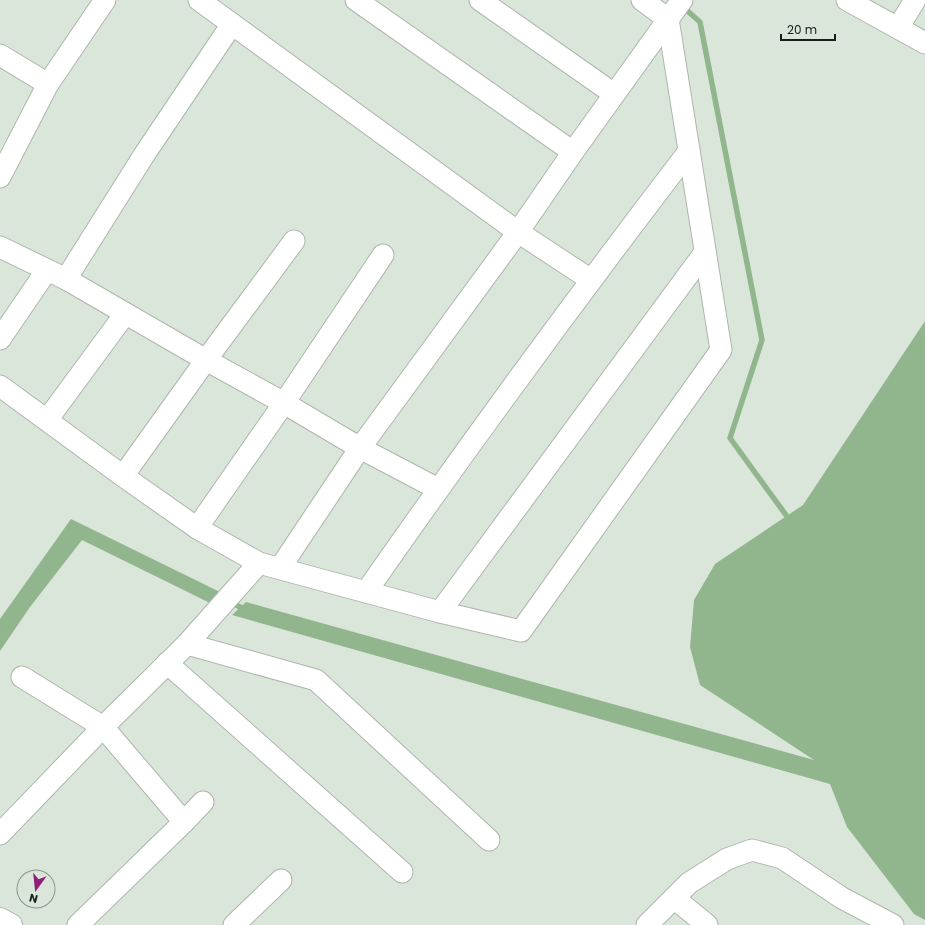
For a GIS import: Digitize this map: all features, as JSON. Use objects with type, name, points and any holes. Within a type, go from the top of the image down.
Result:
[{"type":"main road","points":[[0,919],[11,925]]},
{"type":"street","points":[[0,178],[48,84],[105,0]]},
{"type":"street","points":[[199,0],[518,232],[591,280]]},
{"type":"street","points":[[356,0],[573,152]]},
{"type":"street","points":[[480,0],[614,94]]},
{"type":"street","points":[[0,386],[197,528],[259,563],[440,612],[521,631],[721,350],[668,19],[642,0]]},
{"type":"street","points":[[280,568],[360,448],[518,232],[614,94],[682,0]]},
{"type":"street","points":[[847,0],[925,43]]},
{"type":"street","points":[[898,28],[915,0]]},
{"type":"street","points":[[66,279],[144,155],[232,24]]},
{"type":"street","points":[[0,55],[48,84]]},
{"type":"street","points":[[366,592],[438,489],[591,280],[689,151]]},
{"type":"street","points":[[123,476],[206,360],[294,242]]},
{"type":"street","points":[[0,247],[66,279],[360,448],[438,489]]},
{"type":"street","points":[[440,612],[705,252]]},
{"type":"street","points":[[197,528],[284,403],[383,255]]},
{"type":"street","points":[[0,339],[48,270]]},
{"type":"street","points":[[47,420],[125,314]]},
{"type":"street","points":[[0,834],[103,727],[187,644],[259,563]]},
{"type":"street","points":[[187,644],[316,680],[489,840]]},
{"type":"street","points":[[167,663],[402,872]]},
{"type":"street","points":[[22,677],[103,727],[184,822]]},
{"type":"street","points":[[78,925],[203,802]]},
{"type":"street","points":[[646,925],[689,883],[727,858],[752,850],[782,858],[842,898],[893,925]]},
{"type":"street","points":[[234,925],[281,880]]},
{"type":"street","points":[[674,898],[707,925]]},
{"type":"shaded area","points":[[925,321],[925,920],[914,914],[847,827],[830,784],[232,615],[246,602],[814,760],[700,685],[690,647],[694,600],[715,564],[803,505]]},
{"type":"shaded area","points":[[71,519],[220,592],[210,603],[82,540],[30,607],[0,651],[0,619]]},
{"type":"waterway","points":[[682,6],[700,22],[762,340],[730,438],[791,522]]},
{"type":"waterway","points":[[229,602],[247,610]]}]
